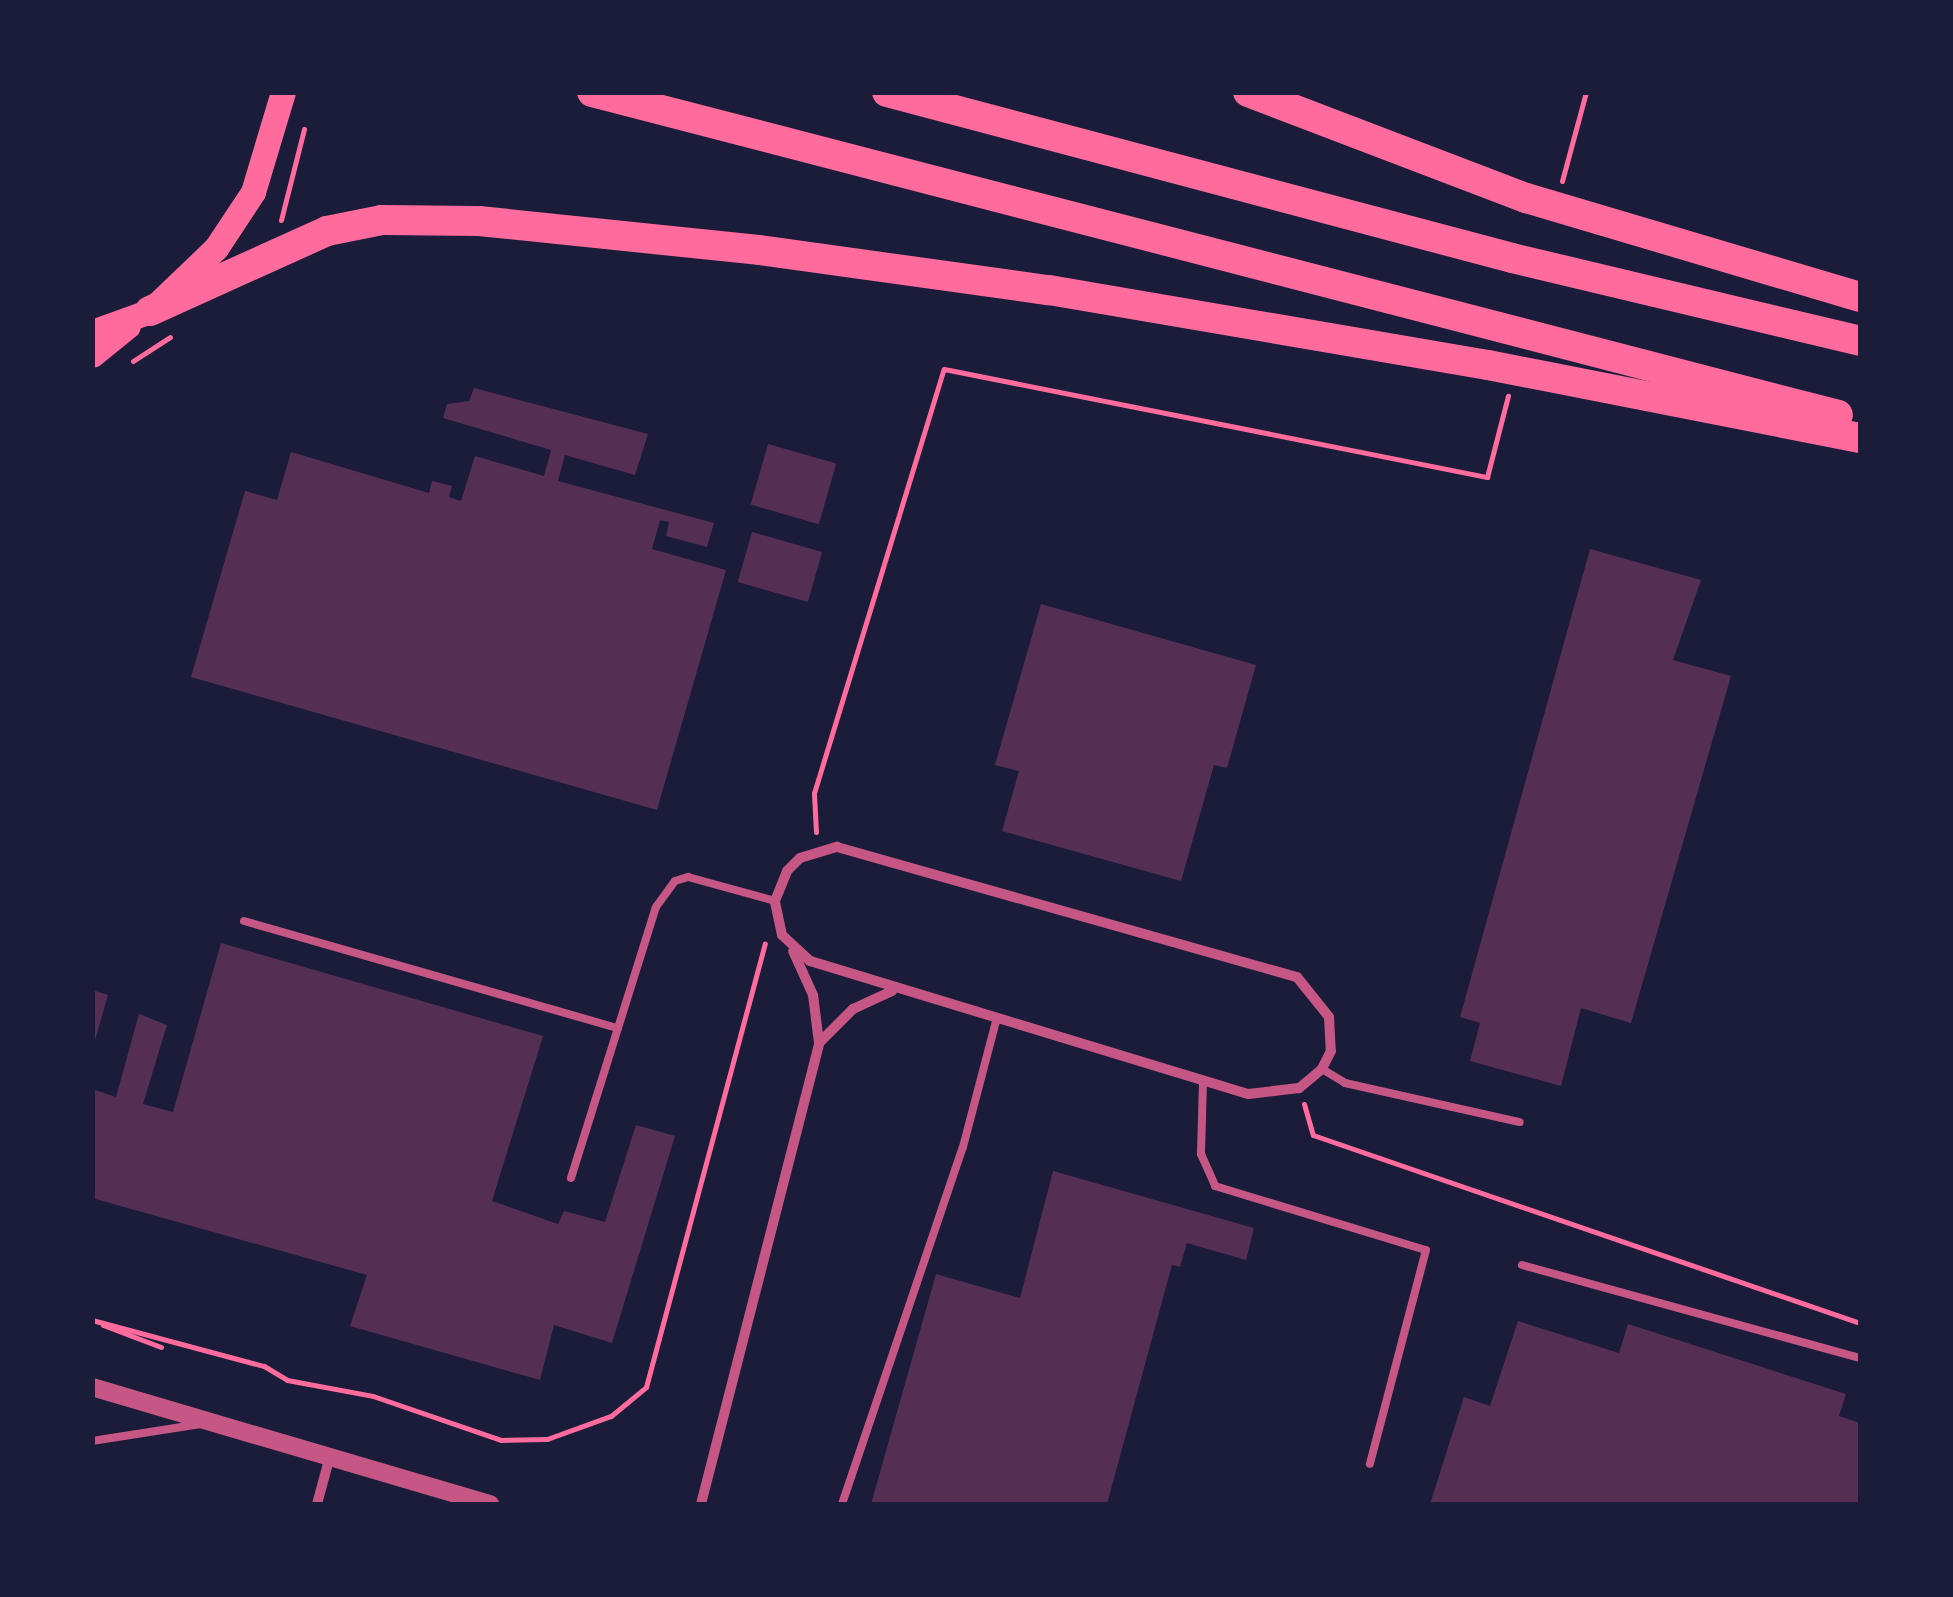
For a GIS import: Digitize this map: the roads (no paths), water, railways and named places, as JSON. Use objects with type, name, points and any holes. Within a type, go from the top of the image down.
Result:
[{"type":"highway","points":[[592,92],[1860,421]]},
{"type":"highway","points":[[887,92],[1512,258],[1860,342]]},
{"type":"highway","points":[[1248,92],[1526,198],[1860,298]]},
{"type":"highway","points":[[147,312],[327,231],[382,220],[479,220],[759,250],[1050,290],[1488,365],[1860,438]]},
{"type":"main road","points":[[92,355],[197,271],[237,219],[271,140],[282,92]]},
{"type":"main road","points":[[92,332],[147,312]]},
{"type":"street","points":[[700,1504],[819,1043],[812,995],[776,916],[775,901],[787,871],[817,850],[858,849],[1297,976],[1329,1017],[1331,1050],[1322,1070],[1299,1088],[1268,1096],[1203,1082],[892,991],[793,950]]},
{"type":"street","points":[[819,1043],[852,1009],[892,991]]},
{"type":"street","points":[[92,1387],[490,1504]]},
{"type":"street","points":[[317,1504],[330,1455]]},
{"type":"lane","points":[[571,1178],[656,906],[675,881],[688,877],[775,901]]},
{"type":"lane","points":[[244,921],[618,1028]]},
{"type":"lane","points":[[842,1504],[963,1147],[996,1022]]},
{"type":"lane","points":[[1322,1070],[1345,1083],[1520,1122]]},
{"type":"lane","points":[[1203,1082],[1200,1154],[1215,1186],[1426,1250],[1370,1464]]},
{"type":"lane","points":[[1522,1265],[1860,1358]]},
{"type":"lane","points":[[92,1441],[216,1422]]}]
